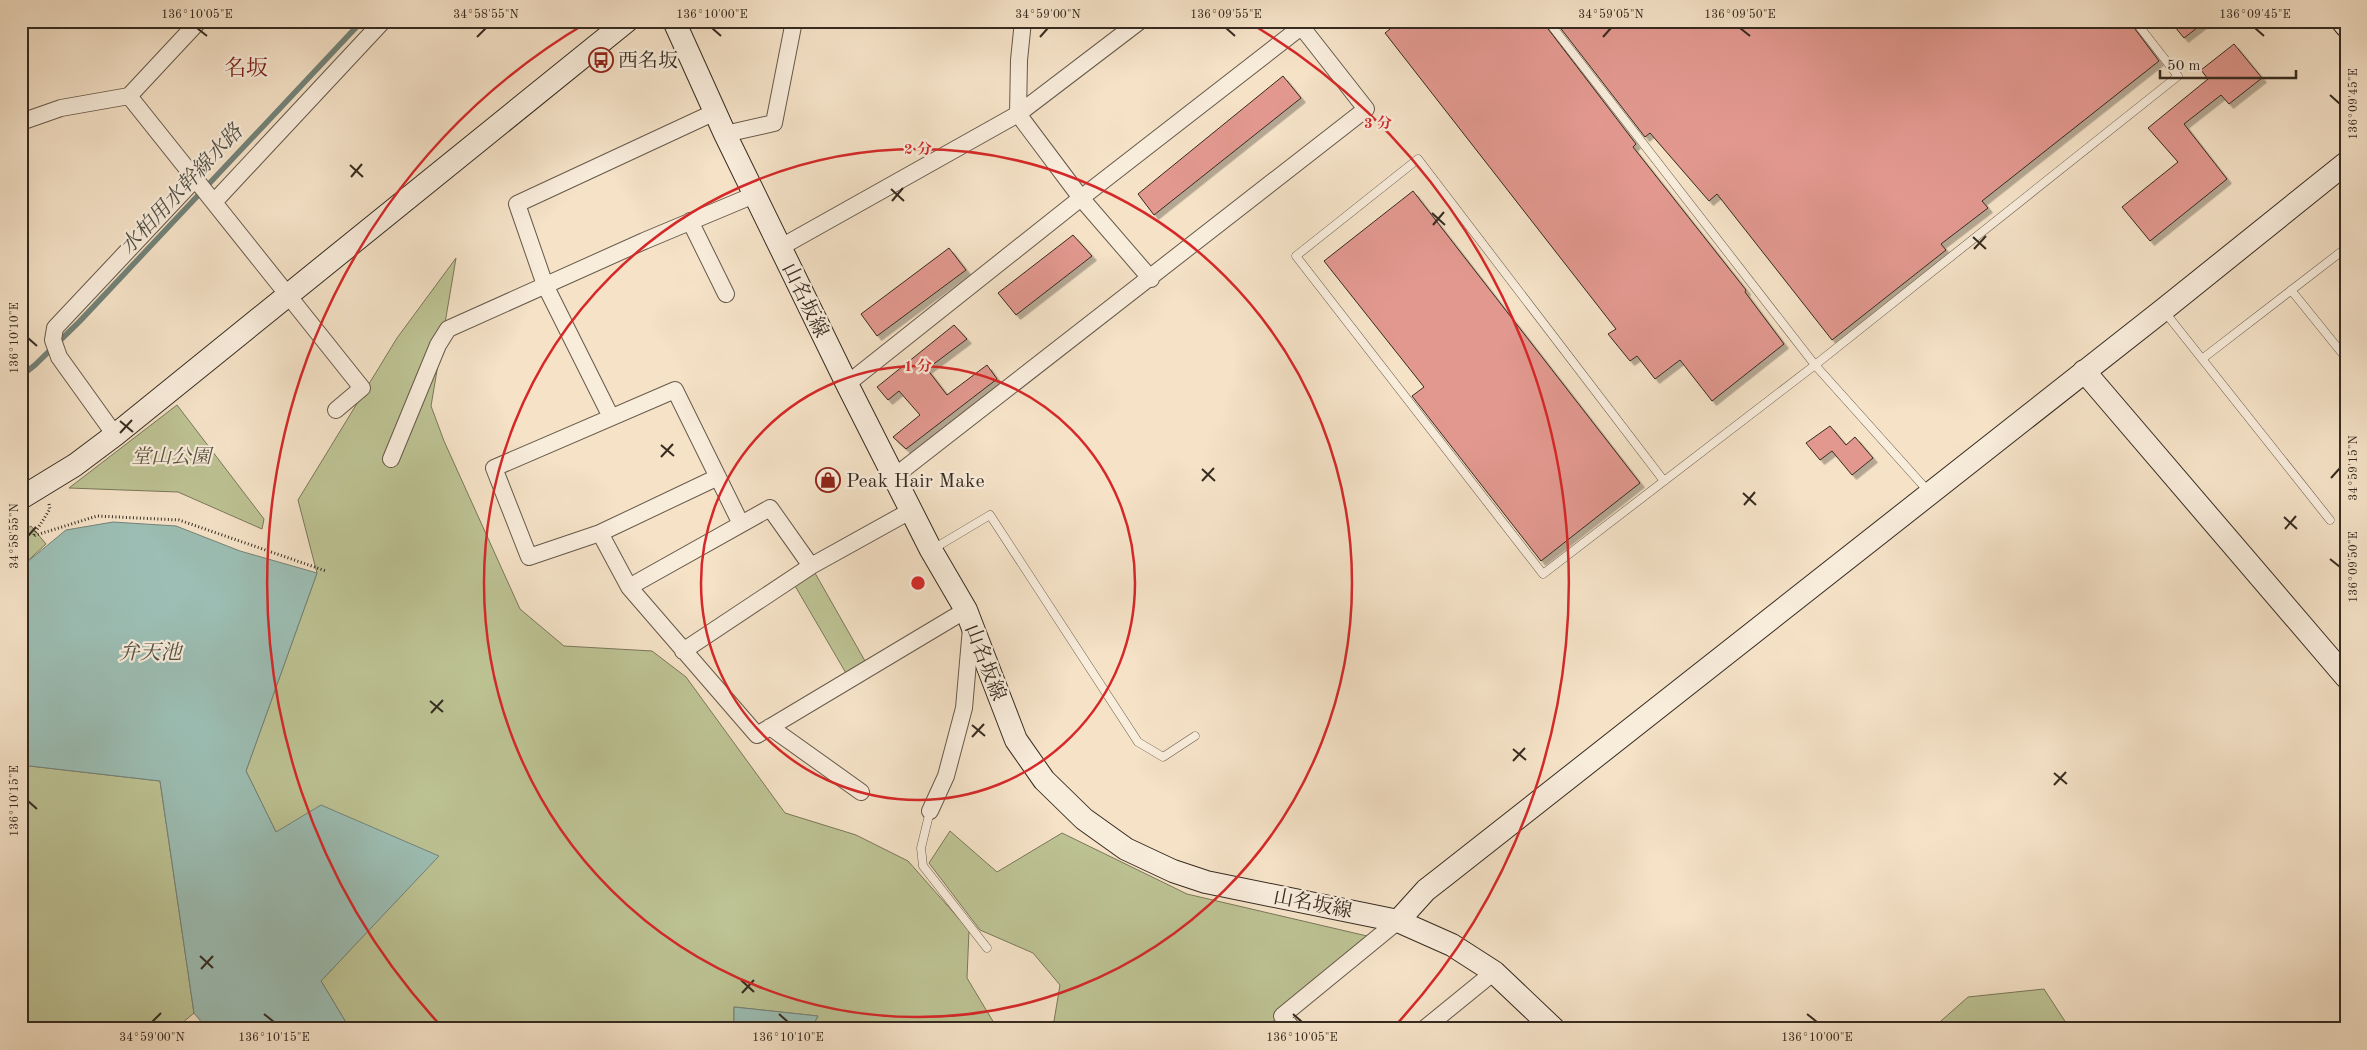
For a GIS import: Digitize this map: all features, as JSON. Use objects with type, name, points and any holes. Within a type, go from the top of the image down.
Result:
[{"type":"street","points":[[21,122],[61,108],[129,96],[199,21]]},
{"type":"street","points":[[215,201],[383,21]]},
{"type":"street","points":[[21,498],[115,435],[627,21]]},
{"type":"street","name":"山名坂線","points":[[674,21],[724,134],[754,195],[932,550],[968,617],[1016,740],[1044,780],[1084,819],[1105,834],[1134,852],[1173,871],[1206,882],[1398,921],[1452,945],[1494,972],[1554,1029]]},
{"type":"street","points":[[724,134],[774,123],[794,21]]},
{"type":"street","points":[[1023,21],[1019,60],[1018,114],[1081,198],[1150,279]]},
{"type":"street","points":[[780,247],[1018,114],[1140,21]]},
{"type":"street","points":[[2342,21],[2346,26]]},
{"type":"street","points":[[848,384],[1299,24],[1366,109],[895,476]]},
{"type":"street","points":[[129,96],[215,201],[362,388],[336,410]]},
{"type":"street","points":[[611,417],[545,285],[517,204],[715,112]]},
{"type":"street","points":[[1293,1029],[1282,1016],[1398,921],[1413,903],[1444,876],[2163,310],[2346,162]]},
{"type":"street","points":[[115,435],[59,356],[53,340],[55,328],[196,178]]},
{"type":"street","points":[[390,459],[438,346],[448,329],[690,221],[754,195]]},
{"type":"street","points":[[690,221],[726,294]]},
{"type":"street","points":[[2084,371],[2346,677]]},
{"type":"street","points":[[718,477],[600,532],[529,557],[494,468],[675,390],[718,477],[741,524]]},
{"type":"street","points":[[629,588],[770,508],[811,566]]},
{"type":"street","points":[[683,652],[811,566],[912,510]]},
{"type":"street","points":[[600,532],[629,588],[757,735],[968,617]]},
{"type":"street","points":[[930,812],[946,776],[964,708],[968,617]]},
{"type":"street","points":[[770,727],[861,792]]},
{"type":"street","points":[[1424,1029],[1494,972]]},
{"type":"lane","points":[[1548,21],[1815,365],[1930,493]]},
{"type":"lane","points":[[1664,481],[1418,159],[1296,256],[1543,574],[1815,365],[2178,76],[2135,21]]},
{"type":"lane","points":[[2202,359],[2346,248]]},
{"type":"lane","points":[[2291,290],[2346,358]]},
{"type":"lane","points":[[2163,310],[2330,520]]},
{"type":"lane","points":[[932,550],[990,515],[1138,742],[1163,757],[1195,736]]},
{"type":"lane","points":[[930,812],[921,848],[923,866],[987,948]]},
{"type":"path","points":[[44,484],[50,509],[33,536],[97,516],[179,520],[326,571]]},
{"type":"green space","points":[[456,258],[431,406],[444,441],[520,609],[564,646],[652,651],[686,677],[785,813],[856,835],[908,861],[969,930],[967,978],[997,1028],[1014,1029],[811,1029],[818,1016],[734,1007],[734,1029],[350,1029],[321,981],[438,856],[276,832],[246,771],[317,573],[298,500],[397,338]]},
{"type":"green space","name":"堂山公園","points":[[177,405],[264,519],[262,529],[178,492],[69,488]]},
{"type":"green space","points":[[31,526],[46,544],[21,567],[21,532]]},
{"type":"green space","points":[[811,566],[869,668],[850,680],[791,579]]},
{"type":"green space","points":[[21,765],[160,781],[194,1013],[175,1029],[21,1029]]},
{"type":"green space","points":[[950,831],[997,872],[1062,833],[1187,894],[1367,936],[1269,1025],[1271,1029],[1038,1029],[1054,1021],[1060,985],[1033,953],[980,930],[929,863]]},
{"type":"green space","points":[[2044,989],[2070,1029],[1932,1029],[1968,997]]},
{"type":"water","name":"弁天池","points":[[113,522],[176,526],[240,551],[317,573],[246,771],[276,832],[321,805],[439,856],[321,981],[350,1029],[207,1029],[194,1013],[160,781],[21,765],[21,567],[66,530]]},
{"type":"water","points":[[734,1007],[818,1016],[811,1029],[734,1029]]},
{"type":"building","points":[[1400,21],[1542,21],[1636,144],[1633,147],[1746,290],[1745,292],[1784,344],[1712,401],[1680,360],[1655,379],[1637,356],[1630,361],[1608,334],[1616,329],[1385,33]]},
{"type":"building","points":[[1555,21],[2129,21],[2159,61],[1982,201],[1988,208],[1941,244],[1946,250],[1832,340],[1717,194],[1709,201],[1650,133],[1645,137]]},
{"type":"building","points":[[2170,21],[2206,21],[2184,38]]},
{"type":"building","points":[[2234,44],[2262,78],[2229,104],[2221,95],[2184,124],[2227,179],[2150,241],[2122,207],[2178,162],[2148,128],[2208,79],[2201,70]]},
{"type":"building","points":[[1283,76],[1301,98],[1154,215],[1138,194]]},
{"type":"building","points":[[1413,191],[1640,483],[1541,561],[1412,396],[1424,387],[1324,261]]},
{"type":"building","points":[[1073,235],[1092,256],[1016,315],[998,293]]},
{"type":"building","points":[[949,248],[966,270],[877,336],[861,314]]},
{"type":"building","points":[[954,325],[967,339],[927,369],[947,395],[987,365],[997,379],[906,449],[893,437],[920,415],[899,391],[888,400],[877,387]]},
{"type":"building","points":[[1830,426],[1846,445],[1855,437],[1873,458],[1852,475],[1832,451],[1820,460],[1806,443]]},
{"type":"waterway","name":"水柏用水幹線水路","points":[[21,376],[35,365],[80,321],[362,21]]},
{"type":"place","name":"西名坂","points":[[601,60]]},
{"type":"place","name":"Peak Hair Make","points":[[828,480]]},
{"type":"district","name":"名坂","points":[[246,67]]}]
